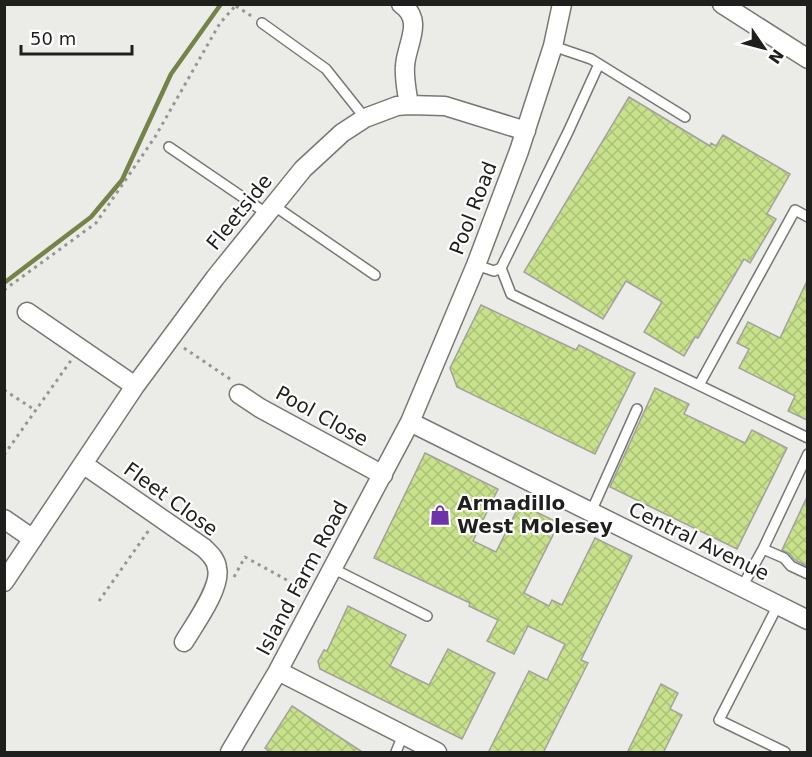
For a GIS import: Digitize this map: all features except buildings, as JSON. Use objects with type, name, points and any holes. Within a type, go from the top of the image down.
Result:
[{"type":"street","points":[[401,4],[412,16],[414,30],[405,62],[404,78],[409,105]]},
{"type":"street","name":"Pool Road","points":[[410,422],[476,265],[526,131],[553,46],[562,4]]},
{"type":"street","points":[[722,4],[807,59]]},
{"type":"street","name":"Fleetside","points":[[4,582],[135,386],[269,209],[303,169],[342,133],[365,118],[398,106],[409,105],[445,106],[526,131]]},
{"type":"street","points":[[27,312],[135,386]]},
{"type":"street","name":"Pool Close","points":[[239,394],[260,408],[383,475]]},
{"type":"street","name":"Island Farm Road","points":[[230,753],[278,671],[410,422]]},
{"type":"street","name":"Central Avenue","points":[[410,422],[807,620]]},
{"type":"street","name":"Fleet Close","points":[[83,464],[204,548],[215,560],[218,575],[214,590],[184,642]]},
{"type":"street","points":[[4,519],[33,539]]},
{"type":"street","points":[[278,671],[437,753]]},
{"type":"lane","points":[[262,23],[326,69],[365,118]]},
{"type":"lane","points":[[553,46],[580,54],[599,64],[685,117]]},
{"type":"lane","points":[[476,265],[494,271],[501,268],[599,64]]},
{"type":"lane","points":[[169,147],[375,275]]},
{"type":"lane","points":[[699,385],[795,210],[807,217]]},
{"type":"lane","points":[[501,268],[511,294],[807,438]]},
{"type":"lane","points":[[598,515],[637,409]]},
{"type":"lane","points":[[742,587],[763,549],[807,454]]},
{"type":"lane","points":[[763,549],[783,558],[791,566],[807,574]]},
{"type":"lane","points":[[332,568],[428,616]]},
{"type":"lane","points":[[778,605],[718,720],[785,753]]},
{"type":"lane","points":[[396,753],[403,735]]},
{"type":"path","points":[[4,290],[96,223],[155,137],[220,23],[237,5],[262,23]]},
{"type":"path","points":[[171,339],[243,388],[239,394]]},
{"type":"path","points":[[4,455],[80,348]]},
{"type":"path","points":[[4,390],[35,410]]},
{"type":"path","points":[[99,601],[158,516]]},
{"type":"path","points":[[217,567],[234,577],[245,557],[318,597]]},
{"type":"waterway","points":[[4,283],[91,217],[122,180],[171,74],[221,4]]},
{"type":"place","name":"Armadillo West Molesey","points":[[440,515]]}]
